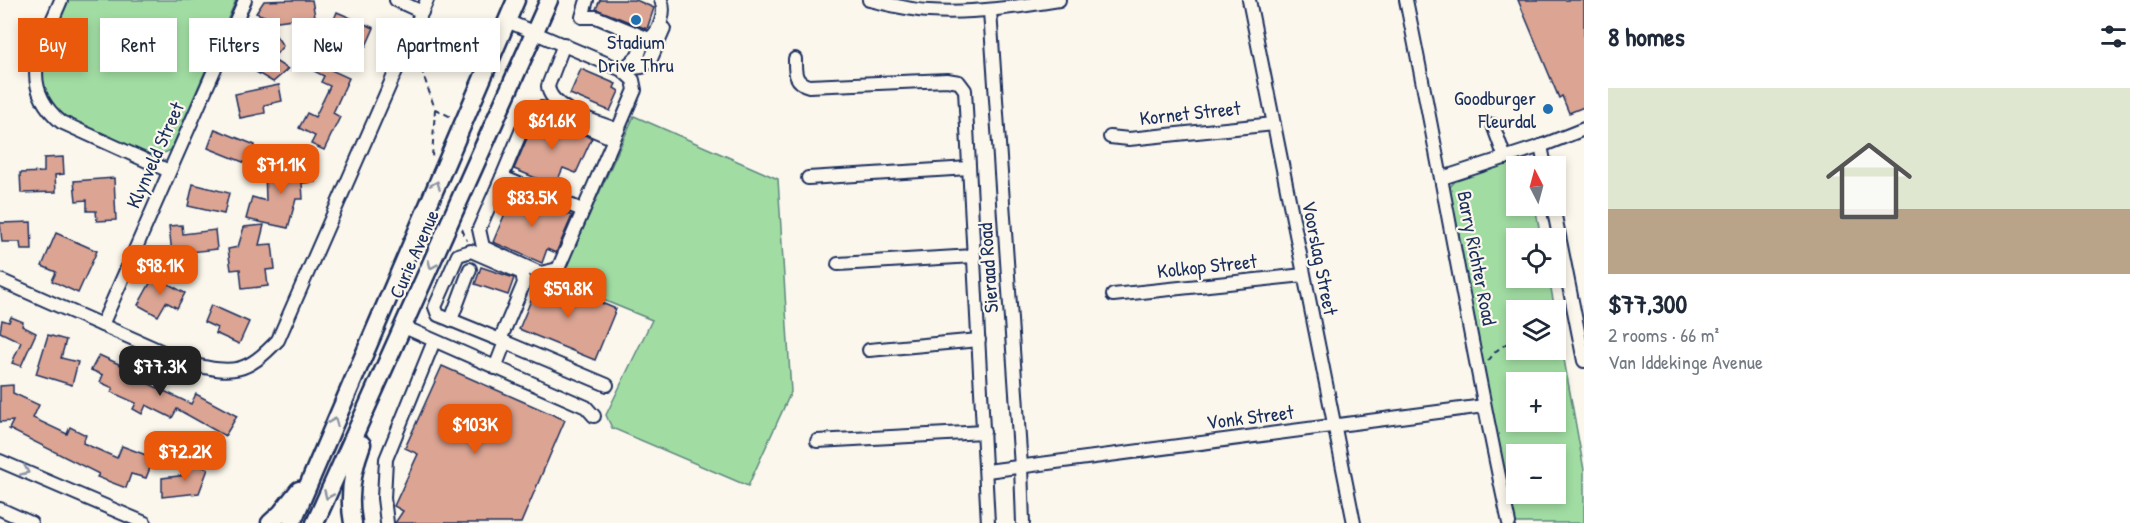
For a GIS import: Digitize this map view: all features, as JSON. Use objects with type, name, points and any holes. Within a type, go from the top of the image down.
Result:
[{"type":"main road","name":"Curie Avenue","points":[[292,523],[516,0]]},
{"type":"main road","name":"Curie Avenue","points":[[315,523],[549,0]]},
{"type":"main road","points":[[353,523],[351,514],[354,464],[396,359],[404,327]]},
{"type":"main road","points":[[270,523],[311,476]]},
{"type":"street","points":[[61,0],[41,46],[35,72],[38,94],[48,111],[61,122],[169,171]]},
{"type":"street","name":"Klynveld Street","points":[[102,325],[244,0]]},
{"type":"street","points":[[0,280],[190,364],[220,371],[242,368],[260,358],[278,340],[425,6],[396,0]]},
{"type":"street","points":[[580,0],[577,7],[582,17],[636,38],[650,42],[659,40]]},
{"type":"street","points":[[582,17],[587,0]]},
{"type":"street","points":[[582,17],[596,17],[649,39],[654,36],[663,16],[661,0]]},
{"type":"street","points":[[622,70],[642,68],[650,61],[670,15],[671,7],[667,0]]},
{"type":"street","points":[[869,0],[927,11],[990,10],[1059,0]]},
{"type":"street","name":"Voorslag Street","points":[[1249,0],[1354,523]]},
{"type":"street","name":"Barry Richter Road","points":[[1409,1],[1484,406],[1509,523]]},
{"type":"street","name":"Sieraad Road","points":[[990,10],[1023,523]]},
{"type":"street","points":[[507,21],[622,70],[633,80],[635,90],[616,135],[582,210],[558,269],[540,273],[483,247],[479,229],[530,110],[542,108],[616,135]]},
{"type":"street","points":[[622,70],[638,56],[641,47],[636,38]]},
{"type":"street","points":[[564,44],[548,86],[552,99],[562,107],[616,135]]},
{"type":"street","points":[[795,59],[795,76],[798,81],[809,86],[947,80],[959,82],[965,90],[988,523]]},
{"type":"street","name":"Kornet Street","points":[[1110,137],[1129,139],[1274,124]]},
{"type":"street","points":[[1493,125],[1505,158]]},
{"type":"street","points":[[1442,178],[1541,146],[1584,129]]},
{"type":"street","points":[[1541,146],[1543,156]]},
{"type":"street","points":[[808,178],[969,168]]},
{"type":"street","points":[[501,177],[582,210]]},
{"type":"street","points":[[1555,216],[1579,311],[1584,361]]},
{"type":"street","points":[[495,368],[503,341],[524,283],[522,273],[471,251],[458,255],[435,307],[438,315],[503,341],[607,385]]},
{"type":"street","points":[[838,264],[974,256]]},
{"type":"street","points":[[452,320],[470,269]]},
{"type":"street","name":"Kolkop Street","points":[[1113,295],[1304,275]]},
{"type":"street","points":[[404,327],[586,408],[594,416]]},
{"type":"street","points":[[869,350],[979,340]]},
{"type":"street","points":[[387,523],[384,498],[386,459],[434,341]]},
{"type":"street","name":"Vonk Street","points":[[987,471],[1484,406]]},
{"type":"street","points":[[817,441],[984,432]]},
{"type":"street","points":[[0,461],[145,523]]},
{"type":"street","points":[[0,509],[31,523]]},
{"type":"path","points":[[1479,372],[1496,351],[1506,344]]},
{"type":"green space","points":[[69,0],[236,0],[228,18],[189,18],[189,72],[205,72],[171,150],[162,154],[149,154],[64,118],[52,107],[43,91],[40,72],[88,72],[88,18],[61,18]]},
{"type":"green space","points":[[634,116],[778,179],[791,392],[748,486],[612,428],[606,415],[652,320],[559,282]]},
{"type":"green space","points":[[1506,161],[1506,216],[1537,216],[1539,228],[1506,228],[1506,288],[1551,288],[1553,300],[1506,300],[1506,360],[1564,360],[1584,470],[1584,523],[1506,523],[1447,196],[1456,180]]},
{"type":"building","points":[[312,0],[315,16],[280,21],[280,18],[270,18],[256,13],[264,1]]},
{"type":"building","name":"Stadium Drive Thru","points":[[600,0],[636,0],[654,8],[647,29],[596,9]]},
{"type":"building","points":[[1518,0],[1584,0],[1584,107],[1569,113],[1562,96],[1559,98]]},
{"type":"building","points":[[337,12],[351,18],[334,18]]},
{"type":"building","points":[[364,24],[374,28],[366,46],[364,45]]},
{"type":"building","points":[[280,64],[288,69],[273,82],[256,72],[280,72]]},
{"type":"building","points":[[581,69],[616,84],[614,88],[619,91],[610,111],[570,94]]},
{"type":"building","points":[[316,72],[336,72],[349,78],[333,113],[340,117],[324,150],[311,144],[315,136],[299,128],[307,113],[315,117],[330,86],[321,82],[324,76]]},
{"type":"building","points":[[279,85],[282,101],[264,105],[265,113],[240,118],[235,94]]},
{"type":"building","points":[[536,117],[592,138],[576,173],[563,168],[555,186],[514,169]]},
{"type":"building","points":[[215,129],[255,145],[248,164],[208,148]]},
{"type":"building","points":[[63,157],[64,174],[55,175],[56,192],[21,193],[20,173],[44,172],[44,158]]},
{"type":"building","points":[[315,166],[315,182],[302,183],[303,199],[296,199],[288,228],[246,219],[252,197],[266,201],[265,168]]},
{"type":"building","points":[[114,178],[116,220],[97,221],[96,211],[87,211],[87,200],[76,201],[74,181]]},
{"type":"building","points":[[193,184],[229,193],[224,214],[188,206]]},
{"type":"building","points":[[514,192],[572,216],[556,253],[547,249],[542,263],[493,242]]},
{"type":"building","points":[[31,222],[32,250],[21,250],[20,242],[2,242],[0,223]]},
{"type":"building","points":[[182,225],[183,234],[215,230],[217,249],[172,254],[169,226]]},
{"type":"building","points":[[264,225],[259,245],[272,244],[275,269],[266,270],[268,286],[242,289],[240,269],[231,270],[228,249],[238,247],[244,227]]},
{"type":"building","points":[[56,233],[97,251],[78,293],[52,281],[56,272],[42,266]]},
{"type":"building","points":[[481,267],[514,278],[508,295],[475,284]]},
{"type":"building","points":[[154,276],[185,293],[177,308],[166,302],[158,316],[138,305]]},
{"type":"building","points":[[546,280],[616,309],[595,360],[519,329],[539,281]]},
{"type":"building","points":[[211,305],[249,322],[239,344],[215,333],[217,328],[204,322]]},
{"type":"building","points":[[11,317],[23,322],[22,326],[36,333],[21,366],[12,363],[21,342],[0,332],[2,320],[9,322]]},
{"type":"building","points":[[48,335],[66,340],[61,358],[78,362],[72,385],[36,374]]},
{"type":"building","points":[[99,355],[143,375],[141,380],[191,404],[196,394],[237,416],[225,436],[177,409],[172,418],[146,405],[142,414],[133,409],[136,403],[111,392],[113,388],[100,382],[103,375],[91,370]]},
{"type":"building","points":[[442,366],[565,420],[521,523],[395,523],[403,511],[394,506],[418,454],[405,448]]},
{"type":"building","points":[[13,385],[13,393],[39,405],[33,418],[67,434],[70,427],[86,435],[83,443],[117,458],[122,446],[154,458],[146,478],[131,474],[126,488],[97,477],[99,474],[9,429],[13,421],[0,422],[0,386]]},
{"type":"building","points":[[189,461],[208,469],[199,493],[162,497],[162,478],[187,475]]},
{"type":"place","name":"Stadium Drive Thru","points":[[636,20]]},
{"type":"place","name":"Goodburger Fleurdal","points":[[1548,109]]}]
